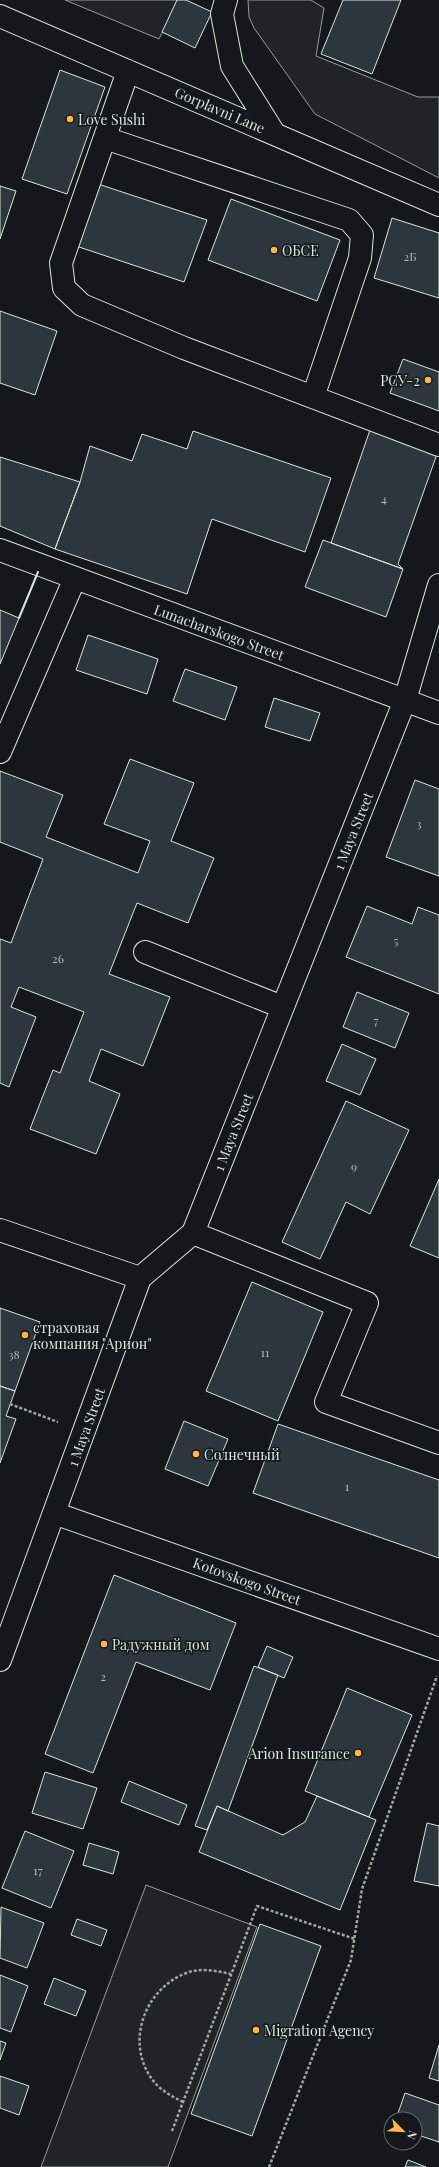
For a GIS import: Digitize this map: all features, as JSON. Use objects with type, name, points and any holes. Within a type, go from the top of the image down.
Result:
[{"type":"street","points":[[226,0],[222,14],[232,66],[274,133]]},
{"type":"street","name":"Gorplavni Lane","points":[[0,16],[439,205]]},
{"type":"street","points":[[128,71],[61,263],[64,288],[82,305],[184,348],[439,445]]},
{"type":"street","points":[[105,138],[349,220],[362,235],[360,258],[313,397]]},
{"type":"street","name":"Lunacharskogo Street","points":[[0,550],[439,713]]},
{"type":"street","points":[[0,752],[75,578]]},
{"type":"street","name":"1 Maya Street","points":[[0,1660],[140,1278],[193,1233],[405,700],[439,585]]},
{"type":"street","points":[[145,952],[282,1007]]},
{"type":"street","points":[[0,1230],[140,1278]]},
{"type":"street","points":[[193,1233],[367,1303],[326,1402],[439,1443]]},
{"type":"street","name":"Kotovskogo Street","points":[[54,1512],[439,1650]]},
{"type":"path","points":[[10,1404],[84,1431]]},
{"type":"path","points":[[268,2167],[351,1960],[362,1889],[439,1670]]},
{"type":"path","points":[[172,2131],[257,1906],[355,1939]]},
{"type":"path","points":[[183,2102],[155,2083],[144,2063],[139,2040],[142,2018],[152,1997],[169,1981],[190,1972],[213,1970],[231,1974]]},
{"type":"shaded area","points":[[65,0],[178,0],[159,39]]},
{"type":"shaded area","points":[[248,0],[311,0],[324,8],[316,56],[418,97],[439,97],[439,178],[315,114],[254,28],[249,17]]},
{"type":"shaded area","points":[[146,1885],[257,1927],[168,2167],[41,2167]]},
{"type":"building","points":[[177,0],[186,0],[212,12],[195,48],[162,32]]},
{"type":"building","points":[[343,0],[401,0],[372,74],[321,54]]},
{"type":"building","points":[[60,70],[105,87],[67,194],[22,179]]},
{"type":"building","points":[[92,182],[207,220],[184,282],[70,244]]},
{"type":"building","points":[[0,186],[16,191],[0,239]]},
{"type":"building","name":"ОБСЕ","points":[[231,199],[340,240],[317,301],[208,260]]},
{"type":"building","points":[[392,218],[439,233],[439,298],[374,278]]},
{"type":"building","points":[[0,311],[57,331],[35,395],[0,383]]},
{"type":"building","points":[[403,359],[439,372],[439,411],[390,393]]},
{"type":"building","points":[[370,430],[437,454],[398,564],[403,569],[331,543]]},
{"type":"building","points":[[193,431],[331,478],[305,552],[212,519],[187,594],[55,549],[80,482],[90,446],[132,461],[142,434],[187,449]]},
{"type":"building","points":[[0,457],[80,482],[55,549],[0,526]]},
{"type":"building","points":[[323,540],[403,569],[386,617],[305,587]]},
{"type":"building","points":[[0,610],[19,618],[0,664]]},
{"type":"building","points":[[88,635],[158,659],[147,694],[76,670]]},
{"type":"building","points":[[185,669],[237,687],[225,720],[173,701]]},
{"type":"building","points":[[274,698],[320,713],[310,741],[265,727]]},
{"type":"building","points":[[130,759],[194,783],[171,841],[214,858],[188,923],[137,903],[109,974],[170,997],[143,1066],[101,1049],[89,1081],[120,1094],[96,1154],[30,1129],[53,1070],[60,1073],[84,1012],[19,987],[11,1007],[36,1017],[9,1087],[0,1083],[0,939],[11,943],[43,859],[0,842],[0,771],[63,795],[46,837],[138,873],[150,841],[104,824]]},
{"type":"building","points":[[415,780],[439,789],[439,876],[386,857]]},
{"type":"building","points":[[367,906],[412,924],[418,907],[439,915],[439,994],[346,957]]},
{"type":"building","points":[[357,992],[409,1013],[395,1048],[343,1027]]},
{"type":"building","points":[[342,1044],[376,1059],[360,1095],[326,1081]]},
{"type":"building","points":[[346,1101],[409,1130],[370,1214],[346,1202],[320,1259],[282,1242]]},
{"type":"building","points":[[439,1179],[439,1258],[410,1246]]},
{"type":"building","points":[[252,1282],[323,1312],[278,1421],[206,1391]]},
{"type":"building","points":[[0,1308],[40,1322],[15,1391],[0,1386]]},
{"type":"building","points":[[0,1386],[15,1391],[6,1416],[16,1419],[0,1463]]},
{"type":"building","name":"Солнечный","points":[[184,1421],[228,1439],[208,1486],[165,1469]]},
{"type":"building","points":[[278,1424],[439,1480],[439,1558],[253,1493]]},
{"type":"building","points":[[114,1575],[236,1623],[210,1690],[136,1662],[93,1773],[45,1754]]},
{"type":"building","points":[[267,1646],[293,1657],[284,1678],[258,1667]]},
{"type":"building","points":[[254,1666],[278,1675],[228,1811],[217,1806],[207,1830],[195,1826]]},
{"type":"building","name":"Arion Insurance","points":[[347,1688],[412,1715],[369,1817],[305,1791]]},
{"type":"building","points":[[45,1772],[97,1788],[83,1829],[32,1813]]},
{"type":"building","points":[[129,1781],[187,1805],[179,1825],[121,1802]]},
{"type":"building","points":[[317,1796],[376,1820],[340,1910],[199,1852],[217,1806],[283,1835],[305,1822]]},
{"type":"building","points":[[427,1823],[439,1826],[439,1886],[414,1881]]},
{"type":"building","points":[[25,1831],[74,1851],[51,1908],[2,1888]]},
{"type":"building","points":[[89,1843],[119,1852],[113,1874],[83,1865]]},
{"type":"building","points":[[1,1907],[44,1923],[27,1968],[0,1958]]},
{"type":"building","points":[[77,1919],[107,1930],[101,1946],[71,1935]]},
{"type":"building","name":"Migration Agency","points":[[260,1924],[321,1946],[252,2136],[191,2114]]},
{"type":"building","points":[[0,1975],[28,1986],[11,2032],[0,2028]]},
{"type":"building","points":[[54,1978],[86,1991],[76,2016],[44,2004]]},
{"type":"building","points":[[0,2041],[6,2043],[0,2060]]},
{"type":"building","points":[[439,2045],[439,2081],[429,2078]]},
{"type":"building","points":[[0,2076],[29,2086],[19,2115],[0,2108]]},
{"type":"building","points":[[405,2093],[439,2105],[439,2142],[423,2137],[423,2111],[399,2111]]},
{"type":"building","points":[[408,2160],[426,2167],[405,2167]]},
{"type":"wall","points":[[19,618],[38,572]]},
{"type":"place","name":"Love Sushi","points":[[70,119]]},
{"type":"place","name":"ОБСЕ","points":[[274,250]]},
{"type":"place","name":"РСУ-2","points":[[428,380]]},
{"type":"place","name":"страховая компания \"Арион\"","points":[[25,1335]]},
{"type":"place","name":"Солнечный","points":[[196,1454]]},
{"type":"place","name":"Радужный дом","points":[[104,1644]]},
{"type":"place","name":"Arion Insurance","points":[[358,1753]]},
{"type":"place","name":"Migration Agency","points":[[256,2030]]}]
